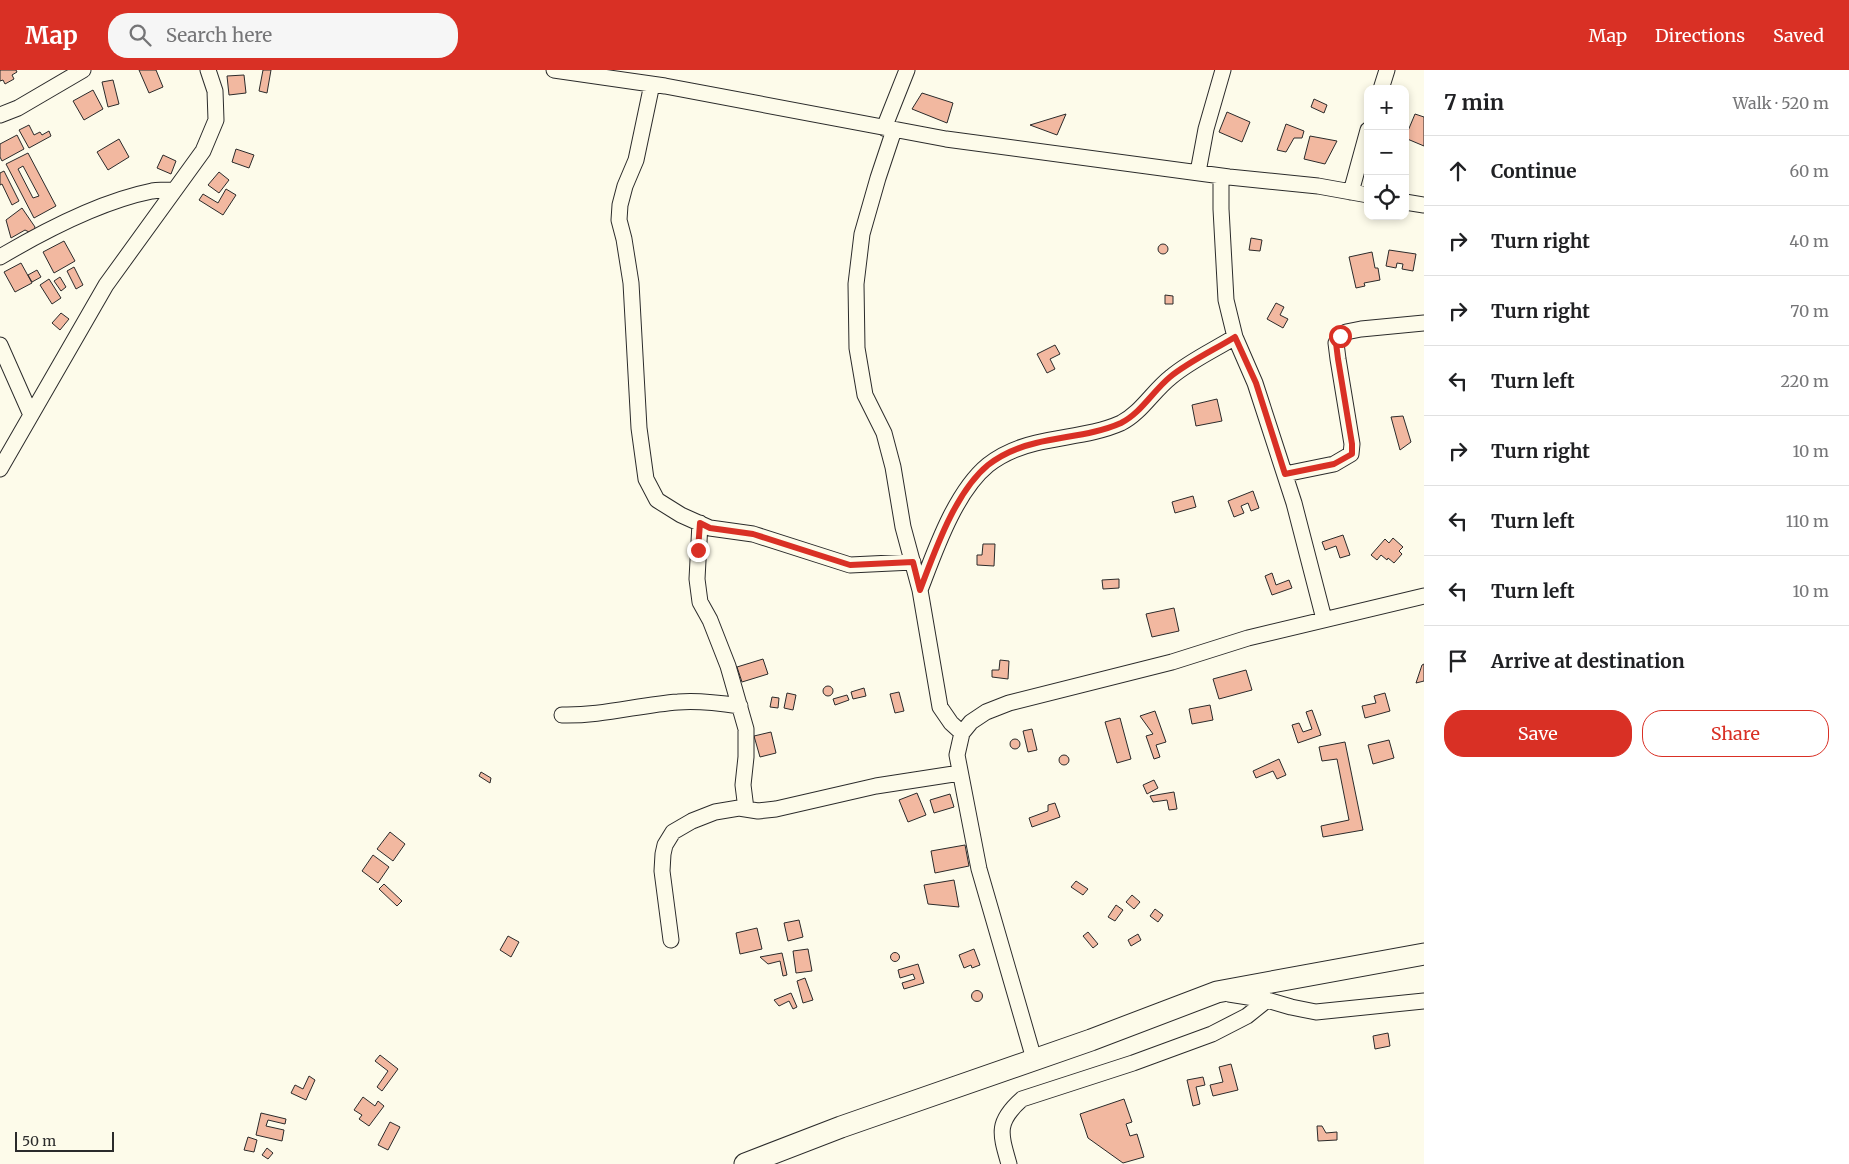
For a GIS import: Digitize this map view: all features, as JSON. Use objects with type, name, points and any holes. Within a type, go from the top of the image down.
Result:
[{"type":"highway","points":[[745,1164],[841,1127],[1034,1058],[1091,1040],[1217,992],[1424,954]]},
{"type":"street","points":[[0,115],[18,108],[83,70]]},
{"type":"street","points":[[0,469],[106,285],[203,151],[216,120],[215,91],[208,70]]},
{"type":"street","points":[[554,70],[652,84],[946,139],[1221,176],[1318,186],[1364,194]]},
{"type":"street","points":[[907,70],[889,129],[878,178],[862,234],[856,284],[857,348],[866,395],[884,433],[894,467],[903,528],[920,590],[940,707],[951,723],[962,733]]},
{"type":"street","points":[[1198,172],[1206,129],[1223,70]]},
{"type":"street","points":[[1382,85],[1387,70]]},
{"type":"street","points":[[652,84],[636,160],[625,186],[620,205],[619,220],[631,283],[639,428],[646,479],[657,500],[681,515],[710,528],[753,534],[850,565],[913,562]]},
{"type":"street","points":[[1351,192],[1364,145]]},
{"type":"street","points":[[1221,176],[1226,300],[1235,337],[1256,383],[1294,503],[1324,619]]},
{"type":"street","points":[[0,257],[56,227],[108,204],[153,191],[175,190]]},
{"type":"street","points":[[1409,203],[1424,205]]},
{"type":"street","points":[[1285,474],[1334,464],[1352,454],[1336,343],[1340,336],[1346,332],[1361,329],[1424,323]]},
{"type":"street","points":[[920,590],[952,512],[971,484],[988,465],[1018,448],[1052,439],[1077,436],[1119,423],[1132,416],[1173,375],[1235,337]]},
{"type":"street","points":[[0,345],[32,415]]},
{"type":"street","points":[[700,523],[697,579],[700,602],[710,620],[728,666],[746,729],[743,785],[746,809]]},
{"type":"street","points":[[1034,1058],[979,869],[960,773],[957,755],[962,733],[971,722],[986,712],[1009,703],[1172,662],[1248,638],[1424,596]]},
{"type":"street","points":[[562,715],[582,715],[679,702],[740,706]]},
{"type":"street","points":[[671,940],[662,871],[663,854],[668,838],[673,832],[692,820],[715,812],[739,808],[758,811],[776,809],[876,786],[960,773]]},
{"type":"street","points":[[1217,992],[1267,1000],[1316,1012],[1407,1002],[1424,1002]]},
{"type":"street","points":[[1009,1164],[1001,1132],[1004,1120],[1010,1110],[1022,1099],[1133,1063],[1212,1034],[1247,1016],[1267,1000]]},
{"type":"building","points":[[0,70],[16,70],[17,72],[12,75],[14,79],[5,84],[3,80],[0,81]]},
{"type":"building","points":[[139,70],[156,70],[163,87],[149,93]]},
{"type":"building","points":[[263,70],[271,70],[267,93],[259,91]]},
{"type":"building","points":[[244,75],[246,93],[229,95],[227,76]]},
{"type":"building","points":[[113,80],[119,104],[108,107],[102,82]]},
{"type":"building","points":[[93,90],[103,109],[84,120],[73,101]]},
{"type":"building","points":[[922,93],[953,103],[947,123],[912,109]]},
{"type":"building","points":[[1314,99],[1327,105],[1324,113],[1311,107]]},
{"type":"building","points":[[1227,112],[1250,122],[1242,142],[1219,132]]},
{"type":"building","points":[[1066,114],[1057,135],[1030,125]]},
{"type":"building","points":[[1415,114],[1424,117],[1424,146],[1409,140],[1409,128]]},
{"type":"building","points":[[1286,124],[1304,131],[1302,138],[1294,138],[1286,152],[1277,150]]},
{"type":"building","points":[[29,125],[34,135],[40,132],[42,135],[49,131],[51,136],[29,148],[19,130]]},
{"type":"building","points":[[17,135],[24,149],[2,161],[0,157],[0,144]]},
{"type":"building","points":[[1310,136],[1337,141],[1325,164],[1304,159]]},
{"type":"building","points":[[119,139],[129,157],[108,170],[97,152]]},
{"type":"building","points":[[236,149],[254,155],[249,168],[232,162]]},
{"type":"building","points":[[28,153],[56,206],[34,218],[6,164]],"holes":[[[23,166],[39,196],[33,198],[18,169]]]},
{"type":"building","points":[[163,155],[176,161],[171,174],[157,168]]},
{"type":"building","points":[[4,171],[19,201],[12,205],[2,184],[0,185],[0,173]]},
{"type":"building","points":[[219,172],[229,180],[219,193],[208,185]]},
{"type":"building","points":[[226,189],[236,195],[223,215],[199,200],[203,194],[218,203]]},
{"type":"building","points":[[22,208],[35,227],[33,234],[25,230],[11,238],[6,220]]},
{"type":"building","points":[[1251,238],[1262,240],[1260,251],[1249,250]]},
{"type":"building","points":[[64,241],[75,261],[54,273],[43,252]]},
{"type":"building","points":[[1161,244],[1165,244],[1168,249],[1167,253],[1161,254],[1158,251],[1158,247]]},
{"type":"building","points":[[1389,250],[1416,254],[1413,271],[1402,269],[1403,264],[1397,263],[1396,268],[1386,266]]},
{"type":"building","points":[[1372,252],[1375,268],[1378,268],[1380,280],[1364,283],[1365,286],[1356,288],[1349,257]]},
{"type":"building","points":[[21,263],[32,283],[15,292],[4,272]]},
{"type":"building","points":[[74,267],[83,285],[76,289],[67,271]]},
{"type":"building","points":[[37,270],[41,277],[32,282],[28,275]]},
{"type":"building","points":[[60,277],[66,287],[61,291],[54,281]]},
{"type":"building","points":[[49,279],[61,298],[52,304],[40,285]]},
{"type":"building","points":[[1165,295],[1173,296],[1173,304],[1165,304]]},
{"type":"building","points":[[1276,303],[1284,307],[1280,315],[1288,319],[1283,328],[1267,319]]},
{"type":"building","points":[[61,313],[69,319],[60,330],[52,323]]},
{"type":"building","points":[[1055,345],[1060,354],[1050,359],[1055,369],[1047,373],[1037,354]]},
{"type":"building","points":[[1217,399],[1222,421],[1196,426],[1192,405]]},
{"type":"building","points":[[1403,416],[1411,442],[1400,450],[1391,417]]},
{"type":"building","points":[[1253,491],[1259,508],[1251,511],[1248,503],[1241,506],[1244,513],[1234,517],[1228,501]]},
{"type":"building","points":[[1193,496],[1196,507],[1175,513],[1172,502]]},
{"type":"building","points":[[1343,535],[1350,555],[1340,558],[1336,546],[1325,550],[1322,542]]},
{"type":"building","points":[[1393,538],[1403,547],[1399,551],[1402,554],[1394,563],[1381,555],[1377,560],[1371,555],[1385,539],[1389,543]]},
{"type":"building","points":[[983,544],[995,544],[994,566],[977,565],[977,555],[982,555]]},
{"type":"building","points":[[1272,573],[1276,585],[1289,580],[1292,588],[1272,595],[1265,576]]},
{"type":"building","points":[[1119,579],[1119,588],[1103,589],[1102,580]]},
{"type":"building","points":[[1174,608],[1179,631],[1152,637],[1146,614]]},
{"type":"building","points":[[763,659],[768,674],[742,682],[737,667]]},
{"type":"building","points":[[1000,660],[1009,661],[1008,679],[992,677],[992,670],[999,670]]},
{"type":"building","points":[[1424,664],[1424,681],[1416,683],[1422,665]]},
{"type":"building","points":[[1246,670],[1252,690],[1219,699],[1213,679]]},
{"type":"building","points":[[828,686],[833,691],[828,696],[823,691]]},
{"type":"building","points":[[864,688],[866,696],[853,699],[851,692]]},
{"type":"building","points":[[899,692],[904,711],[895,713],[890,694]]},
{"type":"building","points":[[787,693],[796,695],[793,710],[784,708]]},
{"type":"building","points":[[1385,693],[1390,711],[1365,718],[1362,706],[1376,703],[1374,696]]},
{"type":"building","points":[[847,695],[849,700],[835,705],[833,699]]},
{"type":"building","points":[[772,697],[779,698],[778,708],[770,707]]},
{"type":"building","points":[[1210,705],[1213,720],[1192,724],[1189,709]]},
{"type":"building","points":[[1312,710],[1321,735],[1298,743],[1292,725],[1299,723],[1303,732],[1312,729],[1306,712]]},
{"type":"building","points":[[1155,711],[1166,742],[1156,745],[1160,757],[1154,759],[1146,736],[1153,734],[1140,716]]},
{"type":"building","points":[[1120,718],[1131,759],[1117,763],[1105,722]]},
{"type":"building","points":[[1032,729],[1037,750],[1028,752],[1023,731]]},
{"type":"building","points":[[771,732],[776,753],[760,757],[754,736]]},
{"type":"building","points":[[1013,739],[1017,739],[1020,744],[1019,748],[1013,749],[1010,746],[1010,742]]},
{"type":"building","points":[[1389,740],[1394,758],[1373,764],[1368,745]]},
{"type":"building","points":[[1345,742],[1363,830],[1323,837],[1321,826],[1349,820],[1337,759],[1322,761],[1319,747]]},
{"type":"building","points":[[1064,755],[1069,760],[1064,765],[1059,760]]},
{"type":"building","points":[[1279,759],[1286,775],[1277,779],[1273,771],[1256,778],[1253,771]]},
{"type":"building","points":[[481,772],[491,778],[490,783],[479,776]]},
{"type":"building","points":[[1154,780],[1158,788],[1147,794],[1143,785]]},
{"type":"building","points":[[1174,792],[1177,809],[1169,810],[1167,800],[1153,802],[1150,796]]},
{"type":"building","points":[[917,793],[926,815],[908,822],[899,800]]},
{"type":"building","points":[[950,794],[954,807],[934,813],[930,800]]},
{"type":"building","points":[[1055,803],[1060,817],[1032,827],[1029,818],[1048,811],[1048,805]]},
{"type":"building","points":[[390,832],[405,844],[393,861],[377,849]]},
{"type":"building","points":[[965,845],[969,866],[935,873],[931,851]]},
{"type":"building","points":[[373,855],[389,867],[378,883],[362,871]]},
{"type":"building","points":[[954,880],[959,907],[928,904],[924,885]]},
{"type":"building","points":[[1076,881],[1088,889],[1083,895],[1071,887]]},
{"type":"building","points":[[384,884],[402,901],[397,906],[379,889]]},
{"type":"building","points":[[1132,895],[1140,902],[1134,909],[1126,902]]},
{"type":"building","points":[[1116,905],[1123,910],[1115,921],[1108,917]]},
{"type":"building","points":[[1155,909],[1163,915],[1158,922],[1150,916]]},
{"type":"building","points":[[799,920],[803,937],[788,941],[784,923]]},
{"type":"building","points":[[757,928],[762,949],[740,954],[736,933]]},
{"type":"building","points":[[1088,932],[1098,944],[1093,948],[1083,936]]},
{"type":"building","points":[[1138,934],[1141,940],[1131,946],[1128,940]]},
{"type":"building","points":[[508,936],[519,942],[511,957],[500,950]]},
{"type":"building","points":[[808,949],[812,971],[796,973],[793,951]]},
{"type":"building","points":[[974,949],[980,965],[972,968],[971,965],[964,968],[959,955]]},
{"type":"building","points":[[895,952],[900,957],[895,962],[890,957]]},
{"type":"building","points":[[782,953],[787,975],[783,976],[780,961],[768,964],[760,957]]},
{"type":"building","points":[[918,964],[924,983],[904,989],[902,983],[915,979],[913,974],[900,978],[898,970]]},
{"type":"building","points":[[805,978],[813,1000],[803,1003],[797,981]]},
{"type":"building","points":[[975,991],[979,991],[982,996],[981,1000],[975,1001],[972,998],[972,994]]},
{"type":"building","points":[[791,993],[797,1007],[793,1009],[789,1001],[779,1006],[774,1000]]},
{"type":"building","points":[[1388,1033],[1390,1046],[1375,1049],[1373,1036]]},
{"type":"building","points":[[380,1055],[398,1069],[382,1091],[377,1087],[388,1071],[375,1061]]},
{"type":"building","points":[[1231,1064],[1238,1090],[1213,1096],[1210,1085],[1223,1082],[1219,1067]]},
{"type":"building","points":[[309,1076],[315,1080],[306,1100],[291,1093],[295,1085],[303,1089]]},
{"type":"building","points":[[1203,1077],[1205,1085],[1196,1087],[1200,1104],[1193,1106],[1187,1080]]},
{"type":"building","points":[[363,1097],[375,1106],[378,1101],[384,1106],[369,1126],[359,1119],[362,1115],[354,1110]]},
{"type":"building","points":[[1124,1099],[1132,1122],[1126,1124],[1130,1136],[1137,1134],[1144,1157],[1123,1163],[1088,1138],[1080,1114]]},
{"type":"building","points":[[261,1113],[286,1119],[285,1124],[268,1120],[266,1126],[284,1130],[282,1141],[256,1135]]},
{"type":"building","points":[[390,1122],[400,1127],[388,1150],[378,1145]]},
{"type":"building","points":[[1317,1126],[1322,1126],[1326,1133],[1337,1132],[1337,1140],[1318,1141]]},
{"type":"building","points":[[248,1137],[257,1140],[254,1152],[244,1150]]},
{"type":"building","points":[[267,1148],[273,1153],[268,1159],[262,1155]]},
{"type":"route","points":[[698,550],[700,523],[710,528],[753,534],[850,565],[913,562],[920,590],[952,512],[971,484],[988,465],[1018,448],[1052,439],[1077,436],[1119,423],[1132,416],[1173,375],[1235,337],[1256,383],[1285,474],[1334,464],[1352,454],[1336,343],[1340,336]]}]
